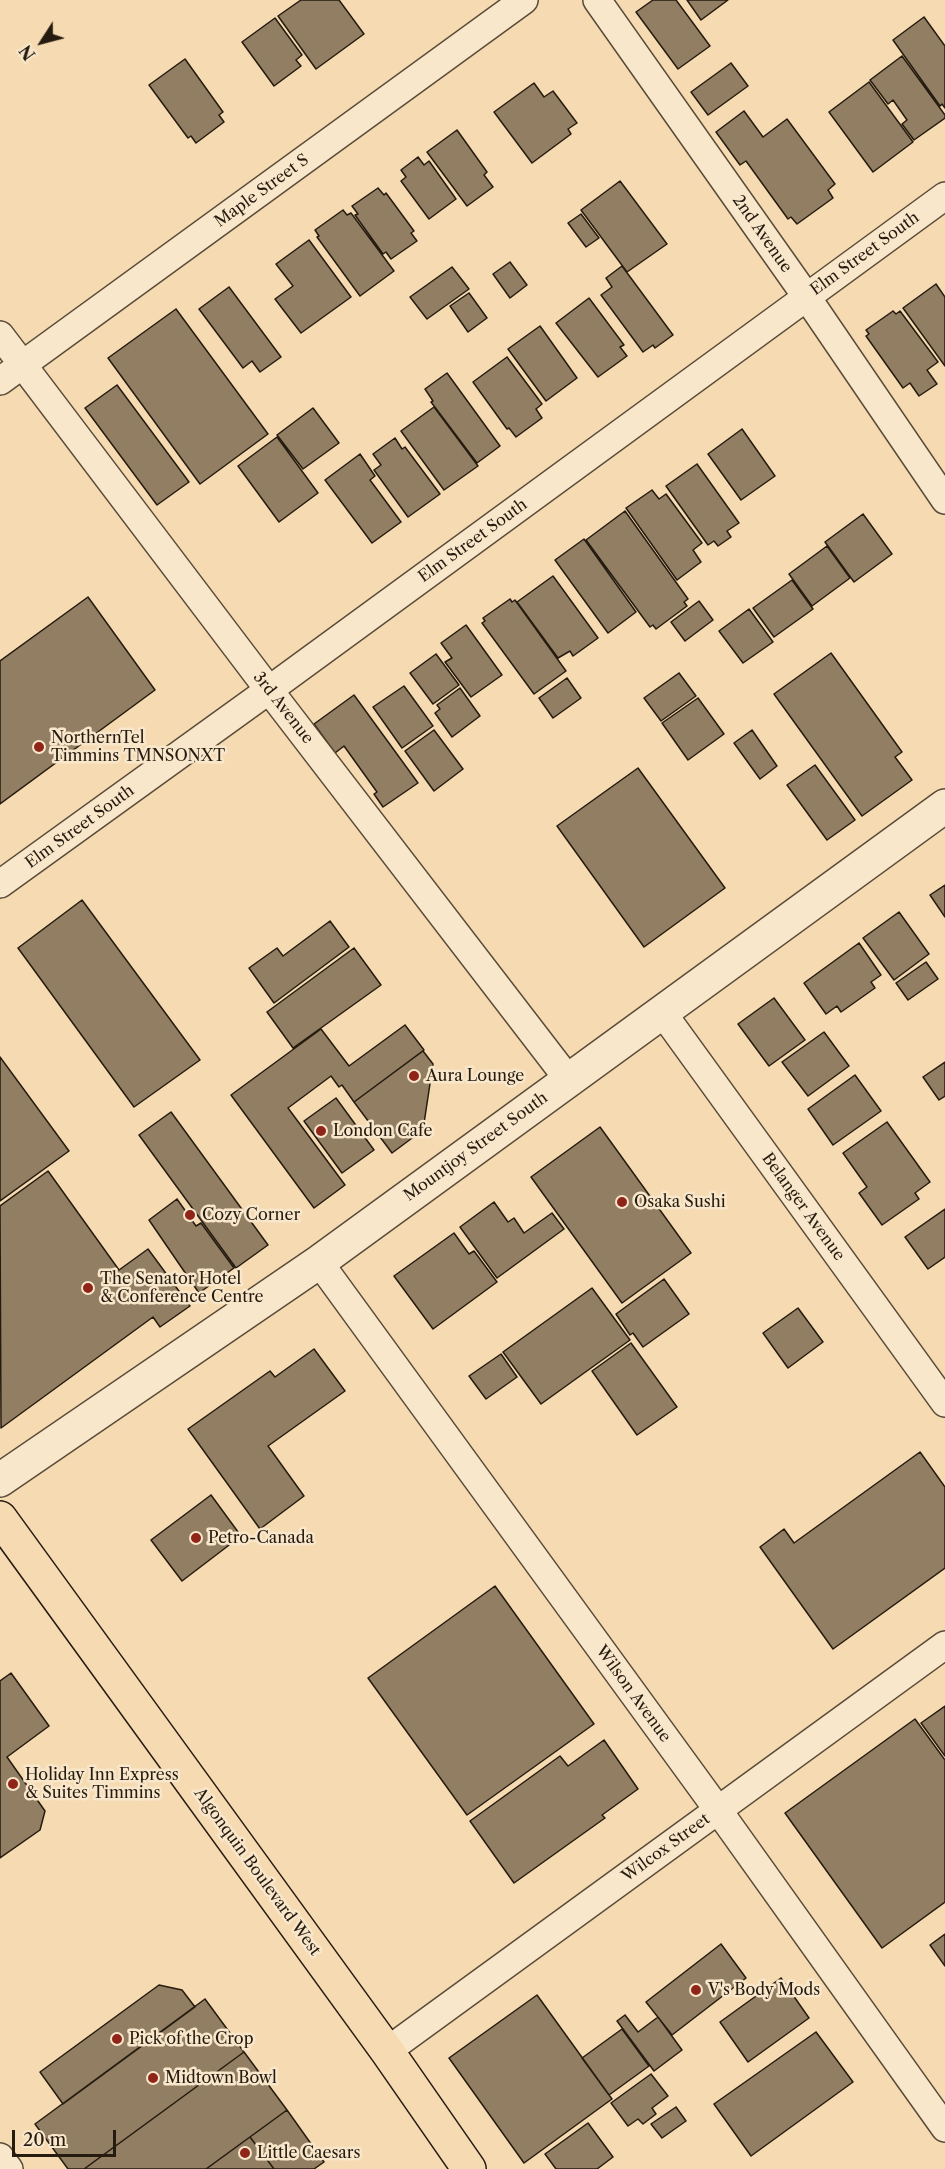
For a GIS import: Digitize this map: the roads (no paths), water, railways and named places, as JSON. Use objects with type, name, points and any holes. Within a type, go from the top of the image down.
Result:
[{"type":"main road","name":"Algonquin Boulevard West","points":[[0,1518],[387,2051],[469,2169]]},
{"type":"street","name":"Maple Street S","points":[[11,373],[524,0]]},
{"type":"street","name":"2nd Avenue","points":[[597,0],[806,296],[945,500]]},
{"type":"street","name":"Elm Street South","points":[[0,884],[945,196]]},
{"type":"street","name":"3rd Avenue","points":[[0,336],[11,373],[269,690],[568,1079]]},
{"type":"street","name":"Mountjoy Street South","points":[[0,1480],[319,1262],[945,806]]},
{"type":"street","name":"Belanger Avenue","points":[[662,1012],[945,1403]]},
{"type":"street","name":"Wilson Avenue","points":[[319,1262],[718,1810],[945,2128]]},
{"type":"street","name":"Wilcox Street","points":[[387,2051],[945,1645]]},
{"type":"street","points":[[0,2157],[9,2169]]},
{"type":"place","name":"NorthernTel Timmins TMNSONXT","points":[[39,747]]},
{"type":"place","name":"Aura Lounge","points":[[414,1076]]},
{"type":"place","name":"London Cafe","points":[[321,1131]]},
{"type":"place","name":"Osaka Sushi","points":[[622,1202]]},
{"type":"place","name":"Cozy Corner","points":[[190,1215]]},
{"type":"place","name":"The Senator Hotel & Conference Centre","points":[[88,1288]]},
{"type":"place","name":"Petro-Canada","points":[[196,1538]]},
{"type":"place","name":"Holiday Inn Express & Suites Timmins","points":[[13,1784]]},
{"type":"place","name":"V's Body Mods","points":[[696,1990]]},
{"type":"place","name":"Pick of the Crop","points":[[117,2039]]},
{"type":"place","name":"Midtown Bowl","points":[[153,2078]]},
{"type":"place","name":"Little Caesars","points":[[245,2153]]}]
